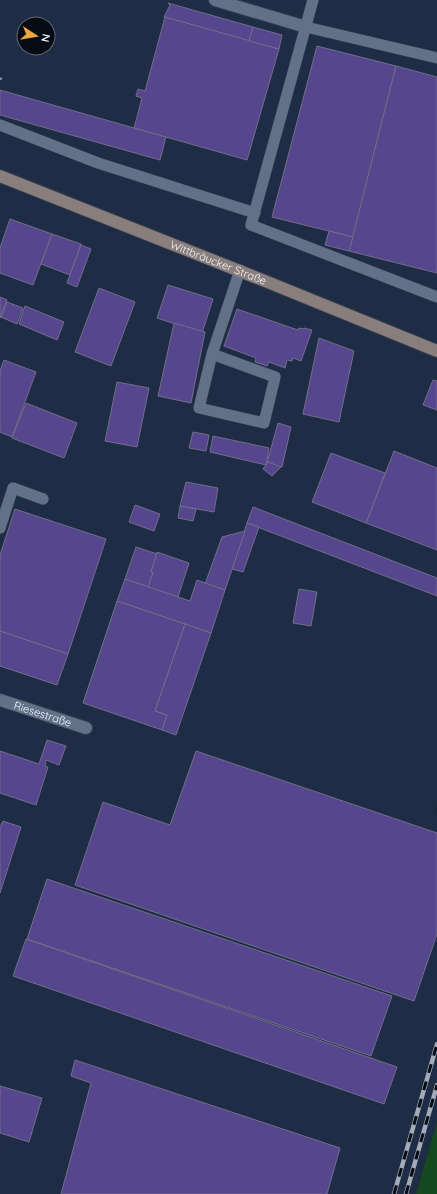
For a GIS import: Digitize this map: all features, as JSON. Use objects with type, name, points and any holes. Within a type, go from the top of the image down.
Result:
[{"type":"main road","name":"Wittbräucker Straße","points":[[0,176],[240,270],[437,351]]},
{"type":"street","points":[[215,0],[306,27]]},
{"type":"street","name":"Riesestraße","points":[[0,700],[86,728]]},
{"type":"lane","points":[[313,0],[251,225],[437,297]]},
{"type":"lane","points":[[306,27],[437,58]]},
{"type":"lane","points":[[0,125],[98,163],[255,213]]},
{"type":"lane","points":[[212,354],[275,377],[264,423],[199,408],[212,354],[240,270]]},
{"type":"lane","points":[[0,528],[13,488],[43,499]]},
{"type":"shaded area","points":[[0,0],[437,0],[437,806],[433,817],[437,809],[437,1121],[416,1194],[0,1194]]},
{"type":"green space","points":[[437,1121],[437,1194],[416,1194]]},
{"type":"building","points":[[168,3],[253,27],[249,41],[164,17],[170,5]]},
{"type":"building","points":[[165,17],[279,49],[247,160],[134,128],[142,98],[136,96],[138,89],[145,91]]},
{"type":"building","points":[[253,27],[282,35],[279,49],[249,41]]},
{"type":"building","points":[[317,46],[396,66],[353,237],[272,217]]},
{"type":"building","points":[[396,66],[437,77],[437,273],[349,251]]},
{"type":"building","points":[[0,90],[166,137],[160,160],[0,115]]},
{"type":"building","points":[[10,219],[52,234],[33,285],[0,273],[0,248]]},
{"type":"building","points":[[329,231],[353,237],[349,251],[325,245]]},
{"type":"building","points":[[52,234],[81,244],[70,275],[41,264]]},
{"type":"building","points":[[81,245],[91,249],[77,287],[67,283]]},
{"type":"building","points":[[168,285],[213,299],[202,333],[157,318]]},
{"type":"building","points":[[99,288],[135,302],[111,366],[75,352]]},
{"type":"building","points":[[0,297],[7,300],[0,318]]},
{"type":"building","points":[[7,302],[23,308],[17,324],[1,317]]},
{"type":"building","points":[[25,306],[64,322],[57,340],[19,324]]},
{"type":"building","points":[[237,309],[298,330],[299,328],[304,328],[312,330],[301,361],[293,358],[292,361],[287,360],[285,368],[269,362],[267,366],[255,362],[256,358],[224,346]]},
{"type":"building","points":[[174,323],[205,332],[191,403],[158,396]]},
{"type":"building","points":[[319,338],[354,351],[339,422],[303,414]]},
{"type":"building","points":[[4,360],[36,372],[12,437],[0,432],[0,371]]},
{"type":"building","points":[[433,380],[437,381],[437,410],[423,405]]},
{"type":"building","points":[[117,382],[149,388],[137,447],[105,441]]},
{"type":"building","points":[[26,403],[77,423],[64,458],[12,438]]},
{"type":"building","points":[[278,423],[291,427],[282,467],[267,463]]},
{"type":"building","points":[[193,432],[209,435],[206,451],[189,448]]},
{"type":"building","points":[[213,436],[269,448],[266,465],[210,452]]},
{"type":"building","points":[[394,451],[437,468],[437,550],[366,523]]},
{"type":"building","points":[[331,453],[385,473],[366,523],[312,502]]},
{"type":"building","points":[[268,462],[281,467],[272,476],[263,469]]},
{"type":"building","points":[[186,482],[218,488],[214,512],[180,506]]},
{"type":"building","points":[[135,505],[160,514],[154,531],[129,522]]},
{"type":"building","points":[[180,506],[196,509],[193,521],[178,518]]},
{"type":"building","points":[[253,507],[437,578],[437,596],[247,523]]},
{"type":"building","points":[[15,509],[106,539],[68,654],[0,631],[0,555]]},
{"type":"building","points":[[247,523],[259,527],[243,572],[232,569]]},
{"type":"building","points":[[245,531],[225,590],[205,584],[222,537]]},
{"type":"building","points":[[136,547],[157,554],[148,587],[125,579]]},
{"type":"building","points":[[157,552],[189,563],[178,597],[148,587],[153,573],[151,572]]},
{"type":"building","points":[[125,579],[190,601],[197,580],[225,590],[211,633],[117,601]]},
{"type":"building","points":[[299,589],[317,592],[311,626],[293,623]]},
{"type":"building","points":[[117,601],[185,624],[155,711],[167,715],[162,730],[83,703]]},
{"type":"building","points":[[185,624],[211,633],[176,735],[162,730],[167,715],[155,711]]},
{"type":"building","points":[[0,631],[68,654],[57,685],[0,666]]},
{"type":"building","points":[[47,740],[66,746],[59,765],[46,760],[45,766],[48,767],[36,805],[0,793],[0,751],[39,764]]},
{"type":"building","points":[[196,751],[437,833],[437,934],[414,1001],[75,885],[103,802],[170,825]]},
{"type":"building","points":[[3,821],[21,827],[0,893],[0,827]]},
{"type":"building","points":[[47,879],[392,996],[371,1056],[27,939]]},
{"type":"building","points":[[26,939],[397,1067],[384,1104],[13,976]]},
{"type":"building","points":[[75,1060],[340,1148],[327,1194],[61,1194],[91,1083],[71,1076]]},
{"type":"building","points":[[0,1086],[42,1098],[29,1142],[0,1133]]},
{"type":"railway","points":[[394,1194],[437,1044]]},
{"type":"railway","points":[[406,1194],[437,1085]]}]
